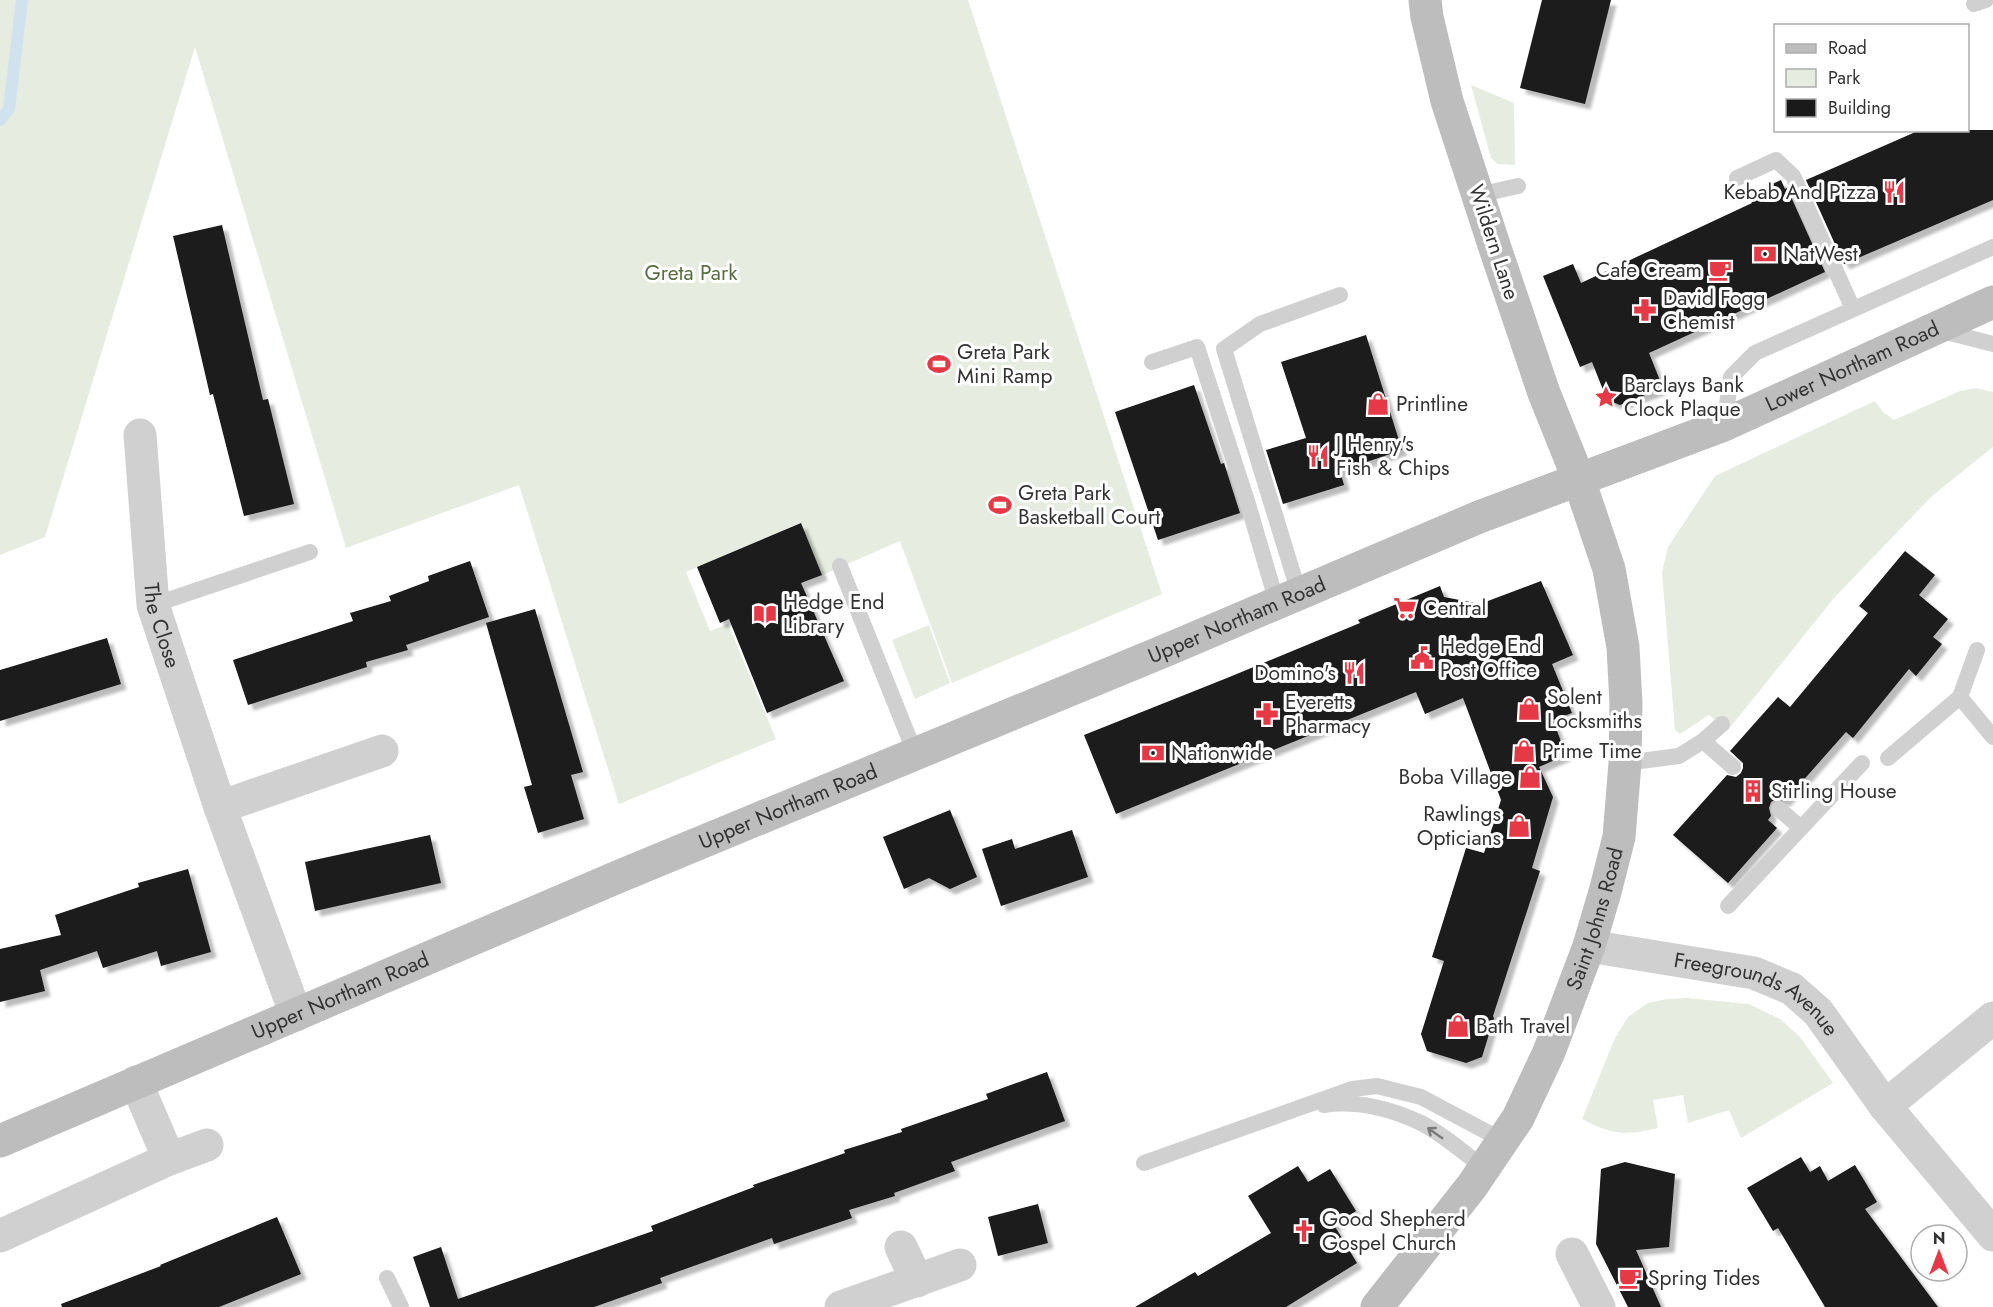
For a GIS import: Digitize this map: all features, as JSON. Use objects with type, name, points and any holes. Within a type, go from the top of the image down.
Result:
[{"type":"main road","name":"Wildern Lane","points":[[1425,0],[1447,101],[1544,393],[1579,480]]},
{"type":"main road","name":"Lower Northam Road","points":[[1579,480],[1724,425],[1993,302]]},
{"type":"main road","name":"Upper Northam Road","points":[[0,1141],[620,876],[1479,518],[1579,480]]},
{"type":"main road","name":"Saint Johns Road","points":[[1377,1307],[1472,1186],[1518,1118],[1549,1052],[1589,946],[1619,837],[1625,763],[1626,704],[1623,647],[1609,569],[1579,480]]},
{"type":"street","name":"The Close","points":[[140,435],[153,605],[220,807],[296,1015]]},
{"type":"street","points":[[220,807],[381,751]]},
{"type":"street","name":"Freegrounds Avenue","points":[[1589,946],[1754,973],[1792,989],[1818,1012],[1885,1106],[1993,1235]]},
{"type":"street","points":[[1885,1106],[1993,1018]]},
{"type":"street","points":[[136,1083],[169,1159]]},
{"type":"street","points":[[0,1236],[169,1159],[207,1145]]},
{"type":"street","points":[[901,1247],[916,1281]]},
{"type":"street","points":[[1572,1254],[1599,1307]]},
{"type":"street","points":[[841,1307],[960,1265]]},
{"type":"lane","points":[[1737,178],[1776,160],[1792,176],[1853,309]]},
{"type":"lane","points":[[1478,195],[1518,186]]},
{"type":"lane","points":[[1724,425],[1731,377],[1755,352],[1993,247]]},
{"type":"lane","points":[[1288,598],[1224,349],[1260,324],[1340,295]]},
{"type":"lane","points":[[1936,329],[1993,344]]},
{"type":"lane","points":[[1152,362],[1197,347],[1248,504],[1288,598]]},
{"type":"lane","points":[[153,605],[310,552]]},
{"type":"lane","points":[[840,566],[915,753]]},
{"type":"lane","points":[[1888,758],[1959,698],[1977,650]]},
{"type":"lane","points":[[1959,698],[1993,737]]},
{"type":"lane","points":[[1625,763],[1679,756],[1703,741],[1722,724]]},
{"type":"lane","points":[[1703,741],[1733,767]]},
{"type":"lane","points":[[1728,906],[1862,763]]},
{"type":"lane","points":[[1779,808],[1801,828]]},
{"type":"lane","points":[[1144,1163],[1352,1089],[1377,1086],[1421,1097],[1502,1140]]},
{"type":"lane","points":[[1301,1109],[1340,1103],[1376,1107],[1423,1125],[1484,1167]]},
{"type":"lane","points":[[387,1278],[401,1307]]},
{"type":"green space","name":"Greta Park","points":[[0,0],[968,0],[1162,594],[952,683],[900,541],[822,575],[800,523],[686,572],[710,631],[728,624],[776,739],[619,804],[519,485],[346,548],[195,47],[45,537],[0,555]]},
{"type":"green space","points":[[1471,85],[1514,103],[1515,165],[1498,164],[1491,158]]},
{"type":"green space","points":[[1976,388],[1993,392],[1993,447],[1932,496],[1834,598],[1728,730],[1709,715],[1680,734],[1675,730],[1662,572],[1668,547],[1715,476],[1875,401],[1883,412],[1894,420],[1960,391]]},
{"type":"green space","points":[[929,625],[950,683],[915,699],[892,640]]},
{"type":"green space","points":[[1687,998],[1749,1004],[1780,1019],[1800,1037],[1833,1083],[1741,1138],[1729,1110],[1688,1123],[1683,1095],[1653,1100],[1658,1128],[1627,1133],[1618,1132],[1582,1119],[1615,1038],[1628,1017],[1648,1003]]},
{"type":"building","points":[[1542,0],[1611,0],[1585,104],[1520,88]]},
{"type":"building","points":[[1993,130],[1993,200],[1844,264],[1806,180],[1915,132]]},
{"type":"building","points":[[1781,180],[1785,189],[1787,188],[1825,272],[1649,353],[1663,388],[1620,405],[1607,400],[1592,362],[1580,367],[1543,276],[1573,264],[1581,283],[1752,203],[1748,195]]},
{"type":"building","points":[[222,225],[263,400],[268,399],[294,504],[244,516],[213,394],[210,395],[173,236]]},
{"type":"building","points":[[1366,335],[1402,450],[1340,471],[1344,485],[1283,504],[1266,450],[1306,438],[1281,362]]},
{"type":"building","points":[[1194,385],[1221,464],[1224,463],[1240,513],[1158,540],[1115,412]]},
{"type":"building","name":"Hedge End Library","points":[[801,523],[822,575],[801,583],[844,681],[767,713],[729,619],[720,623],[697,567]]},
{"type":"building","points":[[1905,551],[1935,575],[1919,595],[1948,619],[1933,637],[1942,644],[1916,676],[1909,669],[1853,738],[1846,732],[1785,801],[1776,799],[1771,802],[1769,808],[1771,816],[1768,820],[1777,828],[1728,883],[1673,835],[1727,775],[1736,777],[1741,773],[1743,763],[1730,751],[1778,697],[1790,707],[1868,613],[1859,606]]},
{"type":"building","points":[[470,561],[489,617],[406,645],[408,650],[366,662],[367,667],[248,705],[233,660],[353,621],[350,613],[391,601],[389,596],[429,581],[428,576]]},
{"type":"building","points":[[1541,581],[1573,655],[1552,664],[1572,713],[1553,720],[1566,755],[1539,767],[1553,797],[1532,868],[1540,871],[1482,1057],[1466,1063],[1427,1051],[1421,1034],[1444,961],[1432,957],[1466,848],[1484,853],[1501,800],[1463,698],[1425,714],[1416,692],[1116,814],[1084,735],[1360,623],[1358,620],[1440,586],[1444,597],[1480,604]]},
{"type":"building","points":[[535,609],[583,772],[571,775],[584,819],[538,833],[524,787],[532,785],[486,623]]},
{"type":"building","points":[[107,638],[121,684],[0,721],[0,670]]},
{"type":"building","points":[[950,810],[977,877],[950,889],[929,878],[904,889],[883,837]]},
{"type":"building","points":[[1072,830],[1088,877],[1001,906],[982,849],[1012,839],[1015,849]]},
{"type":"building","points":[[430,835],[441,883],[315,911],[305,862]]},
{"type":"building","points":[[188,869],[211,952],[161,966],[157,951],[103,968],[97,951],[40,970],[45,991],[0,1002],[0,949],[61,935],[55,915],[139,887],[138,883]]},
{"type":"building","points":[[1047,1072],[1065,1121],[951,1162],[955,1171],[894,1193],[895,1196],[849,1210],[852,1218],[774,1244],[772,1238],[660,1278],[662,1283],[594,1307],[430,1307],[413,1257],[441,1247],[458,1299],[653,1231],[651,1226],[754,1187],[753,1185],[845,1153],[844,1150],[902,1132],[901,1129],[988,1099],[986,1094]]},
{"type":"building","points":[[1801,1157],[1810,1172],[1820,1166],[1828,1181],[1855,1165],[1877,1202],[1865,1209],[1909,1268],[1909,1283],[1920,1283],[1938,1307],[1825,1307],[1778,1228],[1773,1231],[1747,1188]]},
{"type":"building","points":[[1625,1162],[1675,1174],[1669,1247],[1636,1250],[1661,1307],[1628,1307],[1596,1244],[1601,1169]]},
{"type":"building","points":[[1298,1166],[1308,1182],[1330,1169],[1356,1211],[1334,1225],[1357,1263],[1286,1307],[1135,1307],[1195,1272],[1198,1276],[1271,1233],[1248,1196]]},
{"type":"building","points":[[1038,1204],[1048,1243],[998,1256],[988,1217]]},
{"type":"building","points":[[277,1217],[301,1274],[219,1307],[62,1307],[61,1304],[161,1266]]},
{"type":"waterway","points":[[0,120],[9,109],[22,0]]},
{"type":"place","name":"Kebab And Pizza","points":[[1894,192]]},
{"type":"place","name":"NatWest","points":[[1765,254]]},
{"type":"place","name":"Cafe Cream","points":[[1720,270]]},
{"type":"place","name":"David Fogg Chemist","points":[[1645,310]]},
{"type":"place","name":"Greta Park Mini Ramp","points":[[939,364]]},
{"type":"place","name":"Barclays Bank Clock Plaque","points":[[1606,397]]},
{"type":"place","name":"Printline","points":[[1378,404]]},
{"type":"place","name":"J Henry's Fish & Chips","points":[[1318,456]]},
{"type":"place","name":"Greta Park Basketball Court","points":[[1000,505]]},
{"type":"place","name":"Central","points":[[1405,608]]},
{"type":"place","name":"Hedge End Library","points":[[765,614]]},
{"type":"place","name":"Hedge End Post Office","points":[[1422,658]]},
{"type":"place","name":"Domino's","points":[[1354,673]]},
{"type":"place","name":"Solent Locksmiths","points":[[1529,709]]},
{"type":"place","name":"Everetts Pharmacy","points":[[1267,714]]},
{"type":"place","name":"Prime Time","points":[[1524,751]]},
{"type":"place","name":"Nationwide","points":[[1153,753]]},
{"type":"place","name":"Boba Village","points":[[1530,777]]},
{"type":"place","name":"Stirling House","points":[[1753,791]]},
{"type":"place","name":"Rawlings Opticians","points":[[1519,826]]},
{"type":"place","name":"Bath Travel","points":[[1458,1026]]},
{"type":"place","name":"Good Shepherd Gospel Church","points":[[1304,1231]]},
{"type":"place","name":"Spring Tides","points":[[1630,1278]]}]
